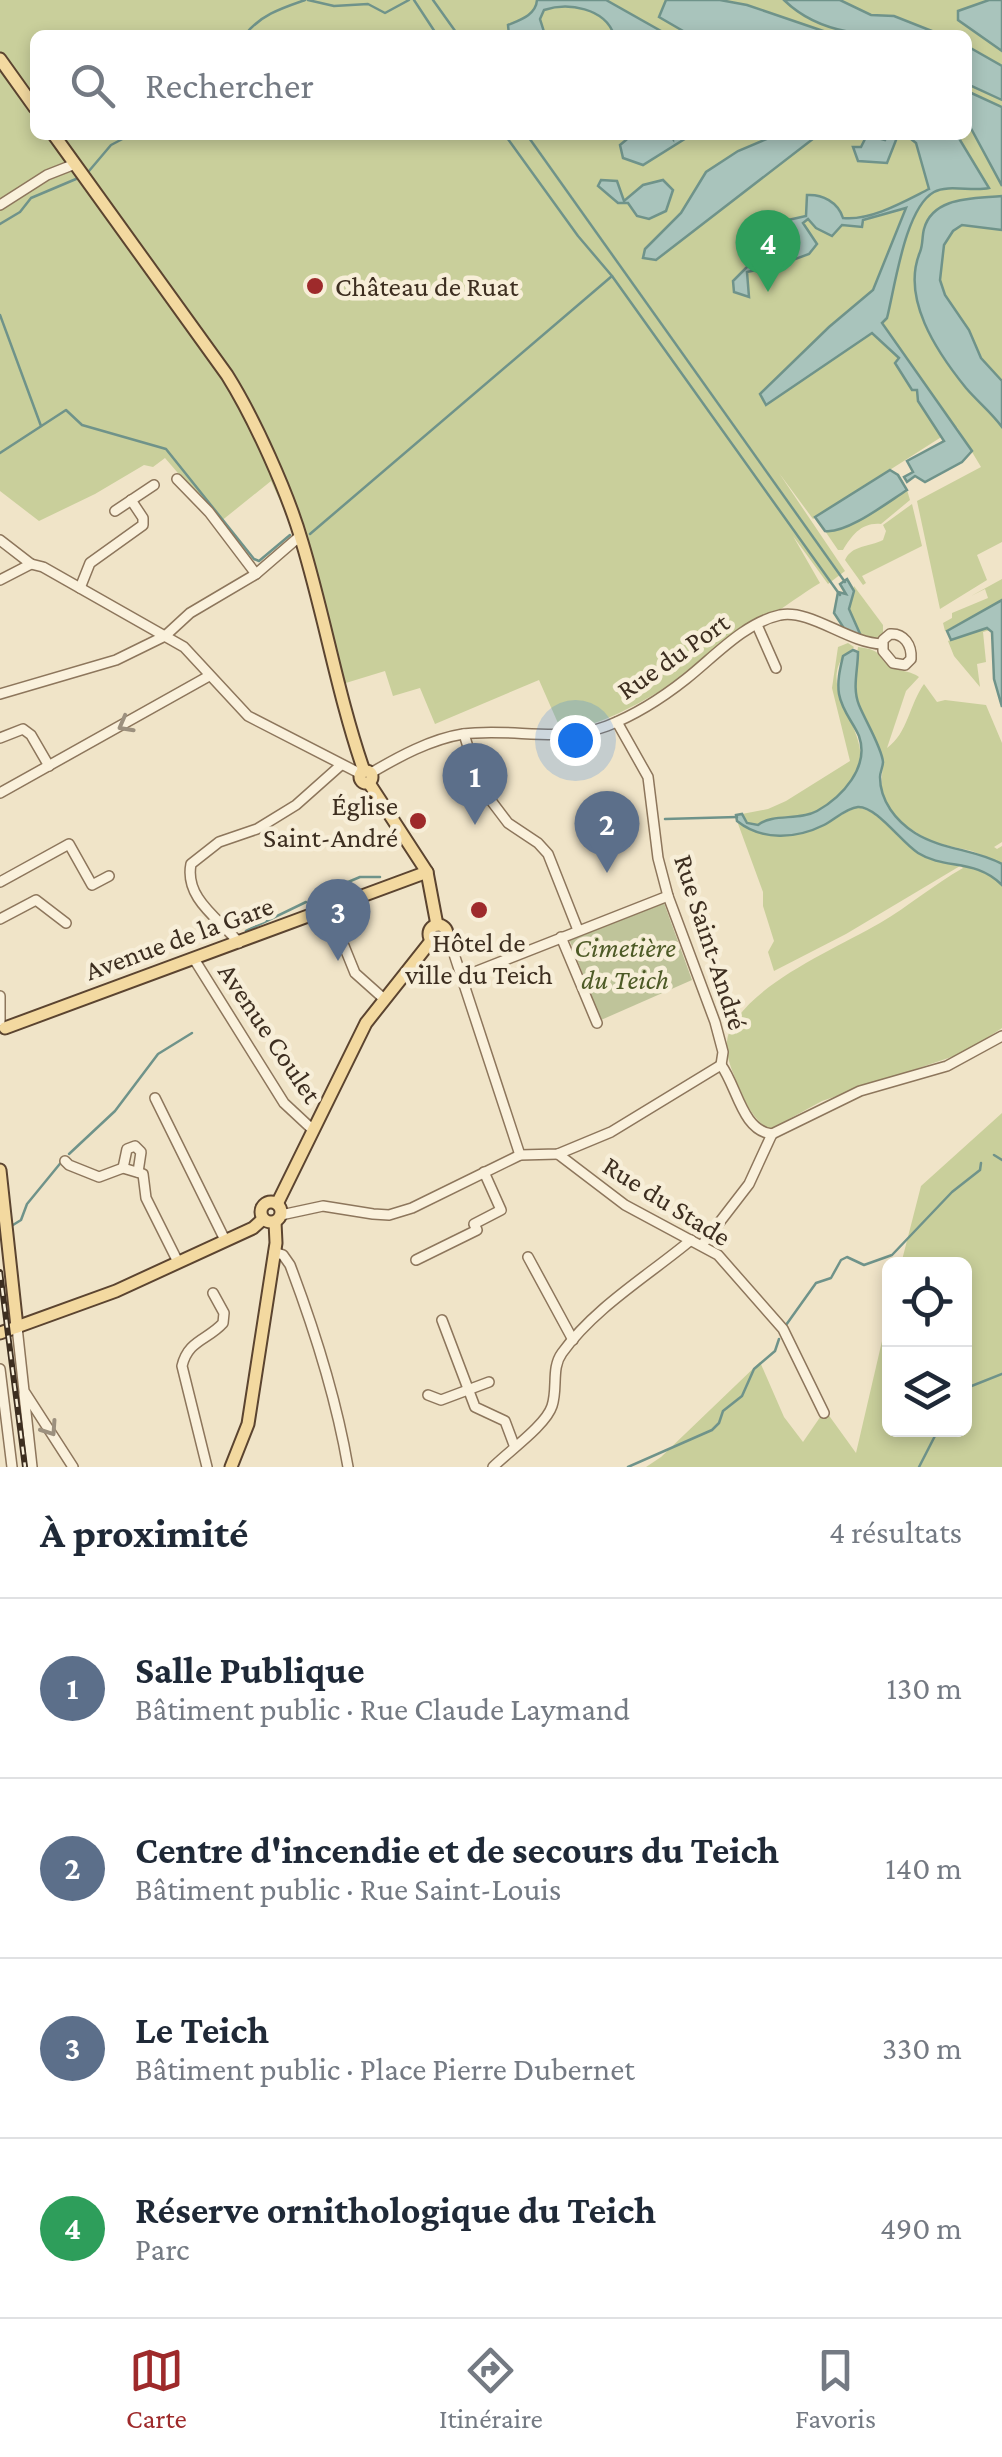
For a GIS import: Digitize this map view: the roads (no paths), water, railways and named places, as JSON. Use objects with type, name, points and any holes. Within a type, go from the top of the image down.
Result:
[{"type":"main road","points":[[0,58],[30,101]]},
{"type":"main road","points":[[58,140],[233,384],[300,536],[343,706],[366,775],[428,872],[437,925]]},
{"type":"main road","name":"Avenue de la Gare","points":[[1,1027],[428,872]]},
{"type":"main road","points":[[431,941],[439,943],[446,939],[445,928],[437,925]]},
{"type":"main road","points":[[231,1467],[248,1424],[274,1252],[274,1215],[358,1036],[383,998],[431,941],[430,930],[437,925]]},
{"type":"main road","points":[[0,1170],[17,1327]]},
{"type":"main road","points":[[0,1333],[116,1291],[274,1215]]},
{"type":"street","points":[[0,205],[47,175],[75,164]]},
{"type":"street","points":[[177,479],[210,512],[256,574]]},
{"type":"street","points":[[114,511],[154,485]]},
{"type":"street","points":[[80,588],[90,563],[143,525],[132,500]]},
{"type":"street","points":[[0,694],[116,660],[165,636],[190,613],[256,574],[300,536]]},
{"type":"street","points":[[0,540],[31,564],[43,566],[184,647],[248,716],[366,775]]},
{"type":"street","points":[[0,580],[31,564]]},
{"type":"street","name":"Rue du Port","points":[[366,775],[415,750],[464,734],[561,736],[617,722],[647,706],[757,625],[777,616],[797,615],[851,639],[882,644]]},
{"type":"street","points":[[757,625],[776,668]]},
{"type":"street","points":[[0,794],[210,676]]},
{"type":"street","name":"Rue Saint-André","points":[[617,722],[648,778],[658,858],[668,896],[716,1022],[723,1052],[721,1065],[750,1120],[764,1133],[772,1134]]},
{"type":"street","points":[[0,738],[23,729],[31,734],[49,766]]},
{"type":"street","points":[[464,734],[480,786],[508,823],[548,854],[578,930]]},
{"type":"street","points":[[239,943],[208,913],[190,880],[192,864],[220,842],[257,828],[296,805],[341,765]]},
{"type":"street","points":[[0,882],[69,844],[92,886],[108,876]]},
{"type":"street","points":[[462,977],[668,896]]},
{"type":"street","points":[[0,919],[36,900],[66,923]]},
{"type":"street","points":[[329,909],[354,973],[383,998]]},
{"type":"street","points":[[561,936],[597,1023]]},
{"type":"street","points":[[446,939],[520,1155]]},
{"type":"street","name":"Avenue Coulet","points":[[194,959],[284,1103],[313,1130]]},
{"type":"street","points":[[0,996],[1,1027]]},
{"type":"street","points":[[702,1245],[749,1184],[772,1134],[892,1079],[947,1066],[1002,1036]]},
{"type":"street","points":[[274,1215],[324,1206],[389,1214],[421,1205],[520,1155],[558,1154],[645,1114],[721,1065]]},
{"type":"street","points":[[155,1098],[225,1240]]},
{"type":"street","points":[[123,1168],[127,1149],[135,1146],[142,1152],[138,1172]]},
{"type":"street","name":"Rue du Stade","points":[[558,1154],[625,1205],[702,1245],[734,1271],[782,1329],[824,1414]]},
{"type":"street","points":[[65,1161],[100,1177],[123,1168],[143,1174],[146,1198],[178,1262]]},
{"type":"street","points":[[416,1260],[477,1230],[474,1224],[502,1210],[484,1172]]},
{"type":"street","points":[[494,1467],[551,1411],[556,1362],[573,1340],[691,1240]]},
{"type":"street","points":[[274,1252],[284,1255],[290,1265],[310,1320],[340,1416],[348,1467]]},
{"type":"street","points":[[528,1256],[573,1340]]},
{"type":"street","points":[[206,1467],[182,1366],[195,1341],[223,1323],[224,1313],[213,1293]]},
{"type":"street","points":[[442,1320],[475,1407],[505,1420],[514,1445]]},
{"type":"street","points":[[17,1327],[32,1467]]},
{"type":"street","points":[[0,1369],[12,1467]]},
{"type":"street","points":[[428,1394],[441,1400],[490,1382]]},
{"type":"street","points":[[24,1391],[73,1467]]},
{"type":"water","points":[[537,0],[606,0],[659,30],[611,30],[594,13],[564,7],[544,10],[540,19],[543,30],[508,30],[508,25],[531,13]]},
{"type":"water","points":[[666,0],[720,0],[820,30],[681,30],[659,17]]},
{"type":"water","points":[[784,0],[840,0],[871,15],[894,16],[929,30],[838,30],[801,14]]},
{"type":"water","points":[[989,0],[1002,0],[1002,51],[958,20],[958,11]]},
{"type":"water","points":[[972,49],[1002,66],[1002,100],[972,86]]},
{"type":"water","points":[[972,93],[1002,107],[1002,186],[972,130]]},
{"type":"water","points":[[626,140],[683,140],[643,165],[623,158],[620,145]]},
{"type":"water","points":[[764,140],[812,140],[656,260],[643,258],[645,249],[681,213],[706,172]]},
{"type":"water","points":[[864,140],[896,140],[887,163],[858,161],[853,147],[861,147]]},
{"type":"water","points":[[912,140],[960,140],[989,188],[940,190],[924,201],[908,231],[887,318],[882,323],[972,451],[962,462],[925,482],[915,476],[907,482],[904,477],[913,472],[907,461],[944,441],[918,401],[917,390],[912,390],[895,363],[899,358],[872,333],[766,405],[760,394],[873,290],[906,208],[863,220],[862,227],[842,225],[832,236],[808,219],[803,223],[817,244],[809,254],[790,261],[776,255],[771,259],[774,266],[761,275],[756,270],[747,272],[749,297],[734,292],[733,281],[747,267],[751,255],[763,251],[771,256],[779,242],[790,238],[788,220],[806,216],[807,195],[829,200],[843,218],[854,218],[887,209],[929,189]]},
{"type":"water","points":[[601,180],[617,181],[624,201],[643,185],[663,180],[673,190],[666,211],[649,219],[637,216],[628,203],[618,203],[598,186]]},
{"type":"water","points":[[1002,196],[1002,230],[962,225],[953,231],[944,245],[940,280],[981,358],[1002,381],[1002,427],[966,388],[933,341],[918,305],[915,270],[924,229],[936,210],[956,201]]},
{"type":"water","points":[[890,470],[907,490],[856,523],[825,531],[815,517]]},
{"type":"water","points":[[847,579],[854,591],[849,609],[861,636],[847,633],[834,613],[838,592],[846,594],[840,584]]},
{"type":"water","points":[[1002,600],[1002,707],[994,679],[992,632],[987,628],[951,640],[947,631]]},
{"type":"water","points":[[853,650],[858,652],[857,699],[882,756],[881,786],[890,809],[925,839],[1002,864],[1002,885],[971,867],[918,853],[865,808],[854,808],[824,825],[791,835],[768,835],[737,821],[736,815],[742,814],[747,823],[758,825],[771,819],[810,814],[836,798],[851,780],[861,759],[861,748],[840,700],[838,684],[843,656]]},
{"type":"waterway","points":[[249,30],[265,17],[305,0]]},
{"type":"waterway","points":[[308,0],[334,6],[368,4],[385,13],[409,0]]},
{"type":"waterway","points":[[414,0],[434,30]]},
{"type":"waterway","points":[[433,0],[454,30]]},
{"type":"waterway","points":[[89,171],[111,145],[120,140]]},
{"type":"waterway","points":[[509,140],[612,276],[840,595]]},
{"type":"waterway","points":[[531,140],[845,582]]},
{"type":"waterway","points":[[0,224],[20,212],[31,198],[76,179]]},
{"type":"waterway","points":[[310,534],[612,276]]},
{"type":"waterway","points":[[0,315],[41,426]]},
{"type":"waterway","points":[[0,453],[66,410],[82,425],[166,449],[254,559],[259,561],[290,535]]},
{"type":"waterway","points":[[665,819],[737,817]]},
{"type":"waterway","points":[[341,885],[360,877],[380,877]]},
{"type":"waterway","points":[[310,900],[335,888]]},
{"type":"waterway","points":[[246,931],[306,902]]},
{"type":"waterway","points":[[69,1154],[115,1111],[158,1054],[192,1033]]},
{"type":"waterway","points":[[994,1155],[1002,1160]]},
{"type":"waterway","points":[[13,1225],[21,1220],[27,1204],[63,1160]]},
{"type":"waterway","points":[[786,1325],[816,1283],[831,1278],[841,1260],[847,1257],[864,1265],[892,1255],[952,1192],[980,1170],[981,1163]]},
{"type":"waterway","points":[[628,1467],[712,1430],[723,1411],[742,1396],[754,1369],[775,1351],[779,1339]]},
{"type":"waterway","points":[[972,1386],[1002,1374]]},
{"type":"waterway","points":[[919,1467],[934,1437]]},
{"type":"railway","points":[[0,1272],[25,1467]]},
{"type":"place","name":"Château de Ruat","points":[[315,286]]},
{"type":"place","name":"Réserve ornithologique du Teich","points":[[768,292]]},
{"type":"place","name":"Église Saint-André","points":[[418,821]]},
{"type":"place","name":"Salle Publique","points":[[475,825]]},
{"type":"place","name":"Centre d'incendie et de secours du Teich","points":[[607,873]]},
{"type":"place","name":"Hôtel de ville du Teich","points":[[479,910]]},
{"type":"place","name":"Le Teich","points":[[338,961]]},
{"type":"park label","name":"Cimetière du Teich","points":[[625,963]]}]
